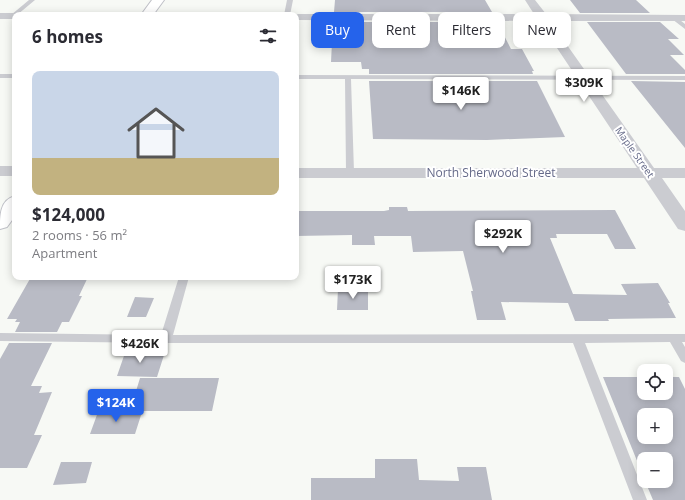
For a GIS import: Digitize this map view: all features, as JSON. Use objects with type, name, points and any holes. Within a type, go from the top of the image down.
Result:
[{"type":"street","points":[[149,12],[158,0]]},
{"type":"street","name":"Maple Street","points":[[530,0],[538,12]]},
{"type":"street","points":[[0,16],[12,16]]},
{"type":"street","points":[[299,17],[513,18]]},
{"type":"street","points":[[571,18],[680,18]]},
{"type":"street","name":"Maple Street","points":[[562,48],[685,225]]},
{"type":"street","points":[[0,171],[12,171]]},
{"type":"street","name":"North Sherwood Street","points":[[299,173],[685,173]]},
{"type":"street","points":[[0,223],[12,206]]},
{"type":"lane","points":[[18,12],[32,0]]},
{"type":"lane","points":[[287,12],[290,0]]},
{"type":"lane","points":[[680,18],[685,27]]},
{"type":"lane","points":[[0,76],[12,76]]},
{"type":"lane","points":[[299,77],[685,78]]},
{"type":"lane","points":[[348,78],[350,172]]},
{"type":"lane","points":[[166,339],[183,280]]},
{"type":"lane","points":[[0,337],[166,339],[680,338],[685,358]]},
{"type":"lane","points":[[578,339],[640,500]]},
{"type":"building","points":[[335,0],[485,0],[492,12],[364,12],[334,12]]},
{"type":"building","points":[[570,0],[636,0],[650,13],[580,13]]},
{"type":"building","points":[[364,22],[372,22],[372,48],[430,48],[430,22],[438,22],[438,48],[505,48],[505,37],[511,49],[522,49],[534,71],[532,71],[533,74],[369,74],[369,69],[362,69],[361,62],[331,62],[332,48],[364,48]]},
{"type":"building","points":[[587,22],[660,22],[679,39],[668,39],[684,55],[670,55],[685,70],[685,74],[626,74]]},
{"type":"building","points":[[369,81],[537,81],[565,137],[487,140],[373,139]]},
{"type":"building","points":[[631,81],[685,82],[685,148],[660,117]]},
{"type":"building","points":[[389,207],[407,207],[408,211],[615,210],[636,249],[615,249],[607,234],[556,234],[557,238],[550,238],[573,294],[627,295],[621,284],[658,283],[670,303],[668,303],[676,318],[575,321],[568,303],[501,302],[506,320],[477,320],[471,291],[473,291],[463,251],[413,252],[411,236],[374,236],[375,245],[352,245],[352,235],[299,236],[299,211],[389,210]]},
{"type":"building","points":[[29,280],[87,280],[79,296],[82,296],[69,322],[62,322],[57,332],[15,332],[20,322],[15,322],[17,319],[7,319]]},
{"type":"building","points":[[338,289],[368,289],[368,310],[337,310]]},
{"type":"building","points":[[135,297],[154,298],[146,317],[127,317]]},
{"type":"building","points":[[9,343],[52,343],[31,386],[42,386],[39,393],[52,392],[34,435],[42,435],[27,468],[0,468],[0,359]]},
{"type":"building","points":[[126,350],[153,350],[152,355],[164,355],[157,377],[117,376]]},
{"type":"building","points":[[603,377],[637,377],[637,400],[673,400],[673,377],[679,377],[685,389],[685,500],[653,500],[648,488],[673,488],[673,452],[637,452],[637,461]]},
{"type":"building","points":[[140,378],[219,378],[212,411],[130,411]]},
{"type":"building","points":[[98,412],[142,412],[135,434],[90,434]]},
{"type":"building","points":[[375,459],[417,459],[419,480],[459,481],[457,467],[486,467],[492,500],[311,500],[311,478],[375,478]]},
{"type":"building","points":[[61,462],[92,462],[86,483],[53,485]]}]
